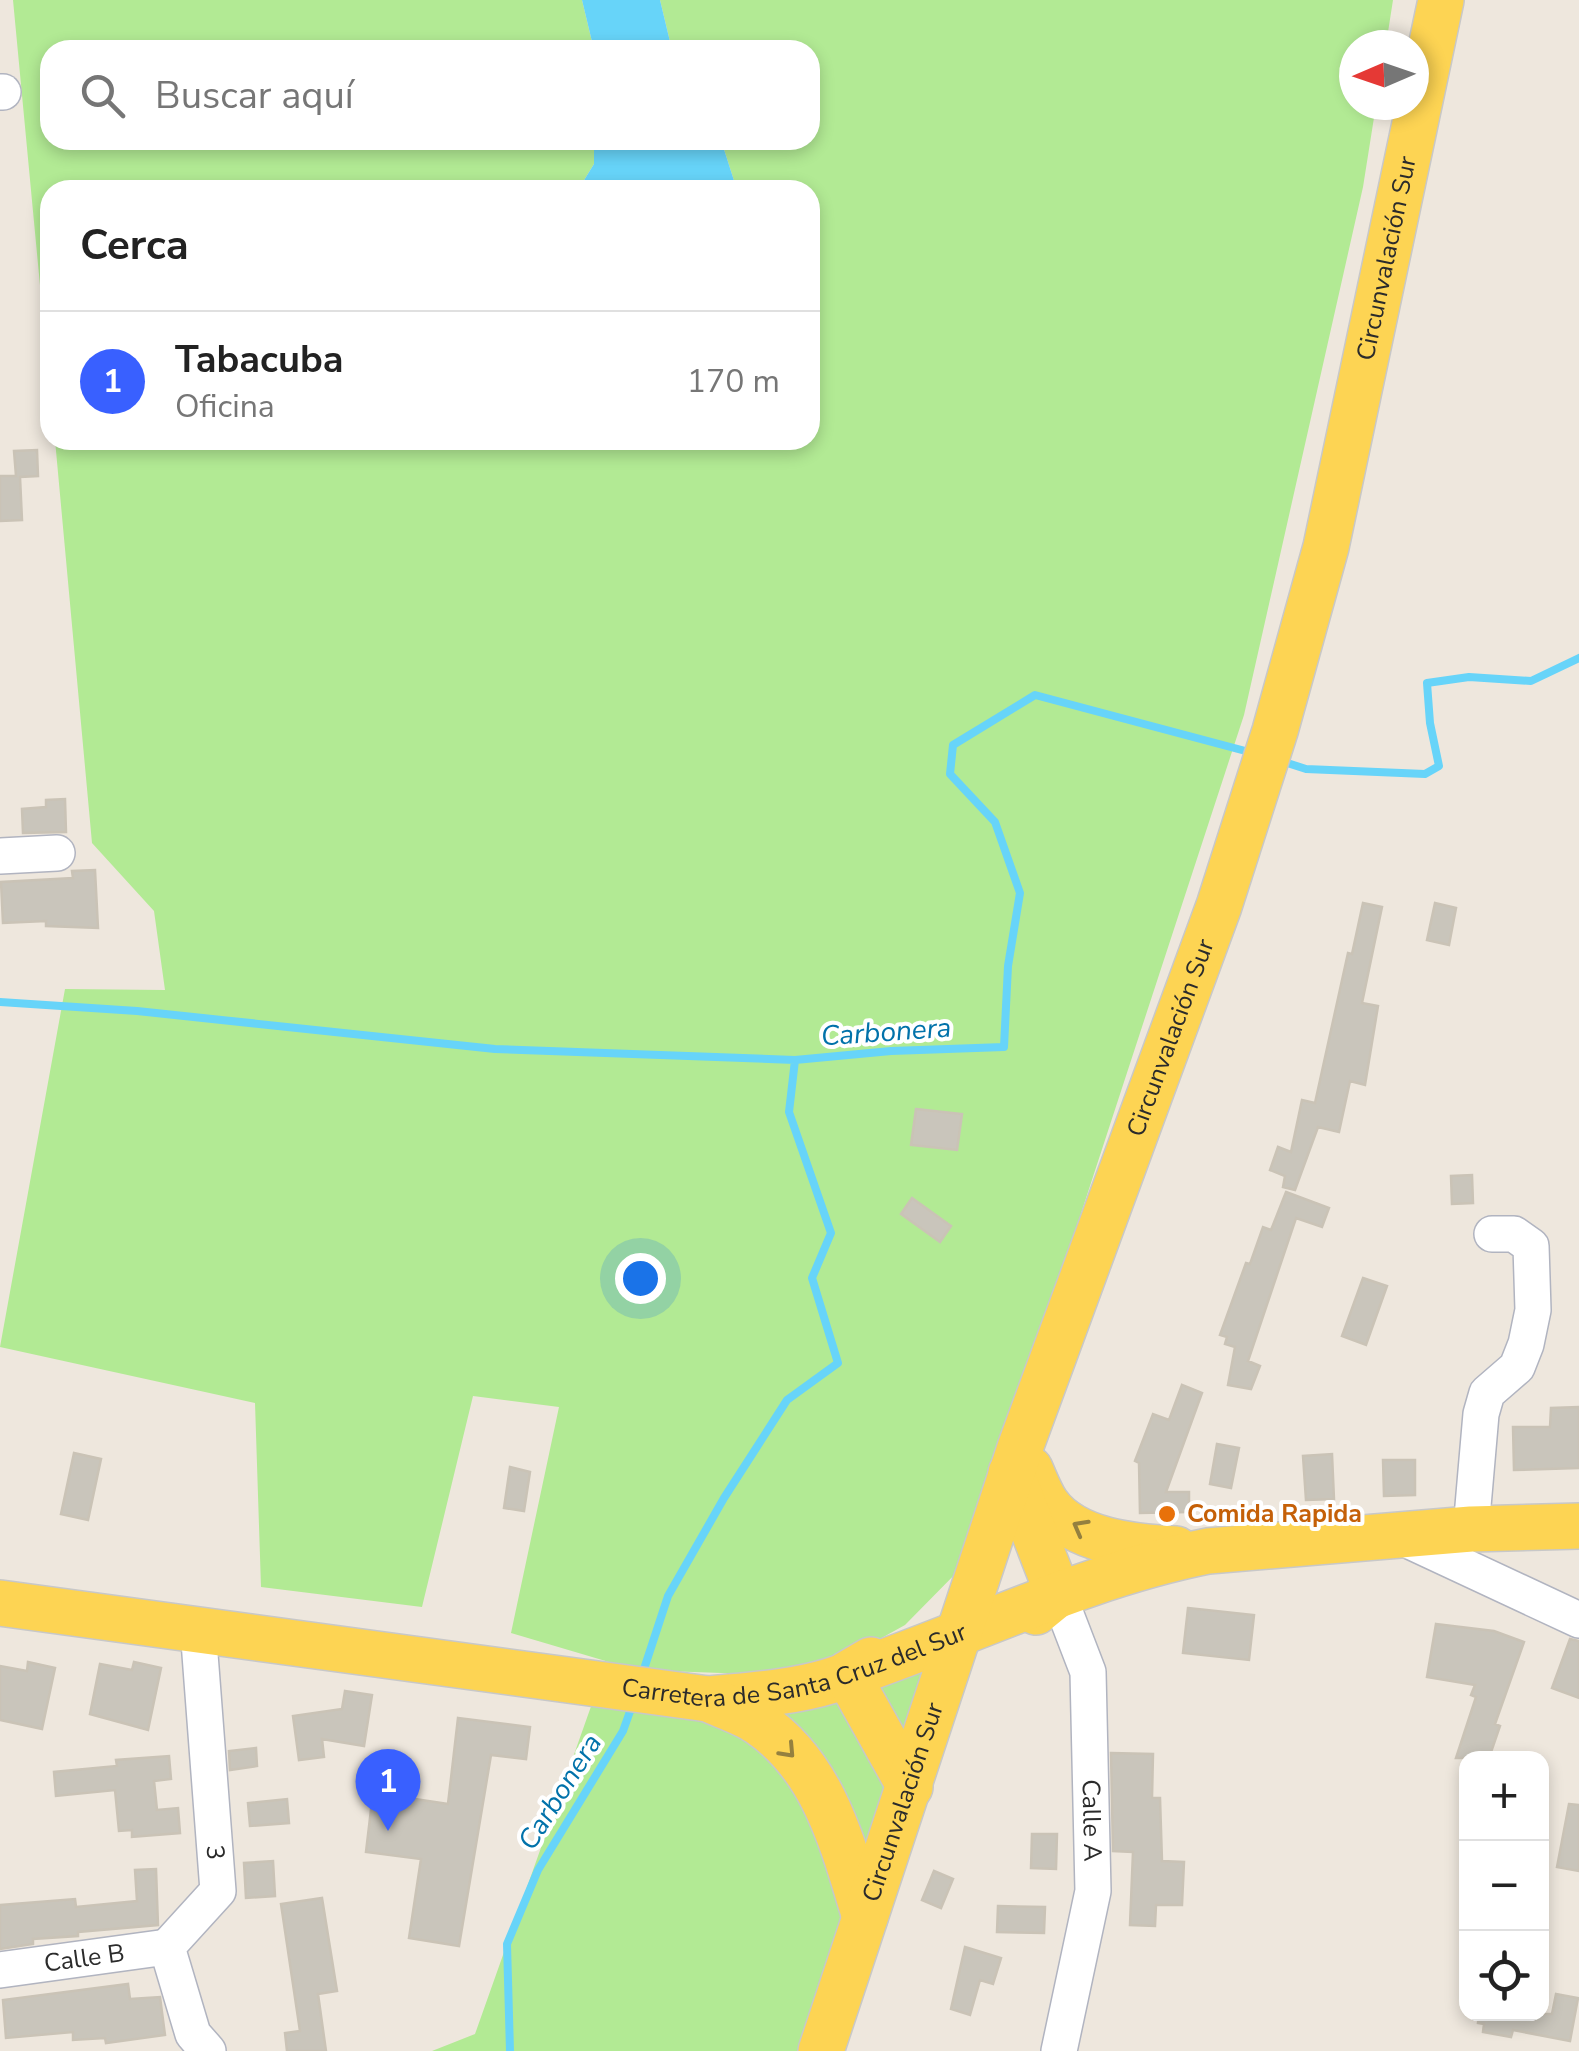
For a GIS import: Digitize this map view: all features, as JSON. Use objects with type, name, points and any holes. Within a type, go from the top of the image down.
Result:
[{"type":"main road","name":"Circunvalación Sur","points":[[821,2051],[1016,1461],[1219,906],[1268,751],[1326,547],[1441,0]]},
{"type":"main road","points":[[1016,1461],[1048,1507],[1082,1531],[1127,1547],[1208,1551]]},
{"type":"main road","points":[[937,1708],[986,1654],[1058,1594],[1016,1461]]},
{"type":"main road","name":"Carretera de Santa Cruz del Sur","points":[[0,1603],[708,1699],[792,1689],[848,1674],[1058,1594],[1208,1551],[1471,1530],[1579,1526]]},
{"type":"main road","points":[[910,1787],[848,1674],[924,1628],[981,1564]]},
{"type":"main road","points":[[708,1699],[758,1722],[787,1748],[817,1784],[838,1830],[864,1917]]},
{"type":"street","points":[[0,856],[57,853]]},
{"type":"street","points":[[1471,1530],[1481,1414],[1487,1393],[1517,1367],[1532,1310],[1531,1246],[1514,1234],[1492,1234]]},
{"type":"street","points":[[1399,1536],[1579,1620]]},
{"type":"street","name":"Calle A","points":[[1058,1594],[1088,1672],[1092,1891],[1058,2051]]},
{"type":"street","name":"3","points":[[167,1947],[218,1891],[198,1628]]},
{"type":"street","points":[[167,1947],[193,2034],[208,2051]]},
{"type":"street","name":"Calle B","points":[[0,1970],[167,1947]]},
{"type":"green space","points":[[13,0],[582,0],[592,40],[40,40],[40,150],[594,150],[594,164],[584,180],[40,180],[40,285]]},
{"type":"green space","points":[[660,0],[1393,0],[1388,30],[1339,30],[1339,120],[1374,120],[1363,187],[1244,715],[967,1562],[905,1625],[840,1661],[776,1675],[665,1671],[609,1662],[511,1633],[559,1407],[473,1396],[422,1607],[261,1587],[255,1403],[0,1347],[65,989],[165,990],[154,911],[92,843],[56,450],[820,450],[820,180],[734,180],[724,150],[820,150],[820,40],[670,40]]},
{"type":"green space","points":[[937,1658],[909,1746],[874,1683]]},
{"type":"green space","points":[[848,1694],[891,1776],[865,1855],[774,1717]]},
{"type":"green space","points":[[594,1698],[723,1723],[771,1751],[804,1796],[844,1913],[798,2051],[432,2051],[475,2034]]},
{"type":"water","points":[[582,0],[660,0],[670,40],[592,40]]},
{"type":"water","points":[[594,150],[724,150],[734,180],[584,180],[594,164]]},
{"type":"building","points":[[37,450],[38,476],[20,477],[22,520],[0,521],[0,476],[16,476],[14,451]]},
{"type":"building","points":[[65,799],[66,832],[23,833],[22,809],[46,807],[46,800]]},
{"type":"building","points":[[95,870],[98,928],[46,926],[46,921],[3,923],[1,882],[73,878],[72,871]]},
{"type":"building","points":[[1363,903],[1382,907],[1362,1003],[1378,1006],[1365,1085],[1350,1081],[1339,1132],[1318,1127],[1295,1190],[1283,1187],[1285,1176],[1270,1170],[1278,1147],[1291,1152],[1302,1100],[1315,1103]]},
{"type":"building","points":[[1435,903],[1456,908],[1449,945],[1427,940]]},
{"type":"building","points":[[916,1109],[962,1114],[957,1150],[911,1145]]},
{"type":"building","points":[[1472,1175],[1473,1203],[1452,1204],[1451,1176]]},
{"type":"building","points":[[1286,1192],[1329,1208],[1322,1227],[1296,1218],[1248,1361],[1260,1366],[1251,1389],[1228,1385],[1235,1347],[1225,1344],[1227,1337],[1220,1335],[1246,1263],[1250,1264],[1263,1227],[1271,1230]]},
{"type":"building","points":[[912,1198],[951,1226],[940,1242],[901,1214]]},
{"type":"building","points":[[1363,1278],[1387,1286],[1366,1345],[1342,1336]]},
{"type":"building","points":[[1182,1385],[1202,1393],[1166,1492],[1189,1492],[1189,1512],[1140,1513],[1139,1463],[1135,1461],[1153,1414],[1169,1420]]},
{"type":"building","points":[[1579,1407],[1579,1468],[1514,1470],[1513,1427],[1550,1427],[1551,1408]]},
{"type":"building","points":[[1217,1444],[1239,1448],[1231,1488],[1210,1484]]},
{"type":"building","points":[[74,1453],[101,1459],[88,1520],[61,1514]]},
{"type":"building","points":[[1332,1454],[1334,1499],[1306,1500],[1303,1456]]},
{"type":"building","points":[[1383,1460],[1415,1460],[1415,1495],[1384,1496]]},
{"type":"building","points":[[510,1467],[530,1472],[524,1511],[504,1508]]},
{"type":"building","points":[[1188,1608],[1254,1615],[1249,1660],[1183,1653]]},
{"type":"building","points":[[1436,1624],[1494,1631],[1524,1642],[1495,1724],[1500,1726],[1491,1751],[1459,1751],[1456,1758],[1476,1697],[1471,1695],[1475,1685],[1427,1677]]},
{"type":"building","points":[[1570,1639],[1579,1641],[1579,1698],[1552,1688]]},
{"type":"building","points":[[28,1662],[55,1668],[42,1729],[0,1720],[0,1666],[27,1671]]},
{"type":"building","points":[[134,1662],[161,1668],[148,1730],[90,1714],[100,1664],[132,1670]]},
{"type":"building","points":[[345,1691],[372,1695],[364,1746],[322,1739],[324,1757],[299,1760],[293,1716],[342,1709]]},
{"type":"building","points":[[458,1718],[530,1727],[526,1759],[491,1755],[459,1946],[409,1938],[421,1859],[366,1852],[374,1784],[403,1787],[402,1797],[448,1804]]},
{"type":"building","points":[[256,1748],[257,1766],[230,1770],[229,1751]]},
{"type":"building","points":[[1111,1753],[1153,1754],[1152,1798],[1160,1798],[1162,1861],[1184,1862],[1182,1905],[1156,1905],[1155,1926],[1130,1925],[1133,1852],[1113,1851]]},
{"type":"building","points":[[169,1756],[171,1779],[154,1781],[157,1810],[178,1808],[180,1833],[132,1837],[132,1830],[119,1831],[115,1790],[56,1796],[54,1772],[117,1766],[116,1760]]},
{"type":"building","points":[[287,1799],[289,1823],[250,1826],[248,1803]]},
{"type":"building","points":[[1569,1804],[1579,1805],[1579,1871],[1557,1867]]},
{"type":"building","points":[[1032,1834],[1057,1834],[1056,1869],[1031,1868]]},
{"type":"building","points":[[273,1861],[275,1896],[246,1898],[244,1863]]},
{"type":"building","points":[[156,1869],[158,1925],[78,1932],[78,1936],[33,1939],[33,1944],[0,1949],[0,1905],[75,1899],[76,1907],[137,1901],[135,1870]]},
{"type":"building","points":[[934,1871],[953,1879],[941,1908],[922,1900]]},
{"type":"building","points":[[322,1898],[337,1991],[318,1994],[326,2051],[287,2051],[285,2033],[300,2031],[281,1904]]},
{"type":"building","points":[[998,1906],[1045,1907],[1044,1933],[997,1932]]},
{"type":"building","points":[[965,1947],[1001,1958],[993,1984],[980,1980],[970,2015],[951,2009]]},
{"type":"building","points":[[128,1984],[130,1999],[160,1997],[165,2035],[106,2043],[105,2038],[73,2040],[73,2032],[6,2038],[3,2000]]},
{"type":"building","points":[[1556,1994],[1578,1998],[1570,2041],[1513,2030],[1511,2037],[1483,2032],[1484,2024],[1478,2023],[1549,2021]]},
{"type":"waterway","name":"Carbonera","points":[[1281,761],[1306,769],[1425,774],[1439,766],[1427,683],[1469,677],[1531,681],[1579,658]]},
{"type":"waterway","name":"Carbonera","points":[[642,1675],[668,1596],[724,1498],[787,1400],[838,1363],[812,1278],[831,1233],[789,1112],[795,1060],[891,1051],[1004,1047],[1008,966],[1020,893],[995,822],[950,774],[953,745],[1035,695],[1253,753]]},
{"type":"waterway","points":[[0,1002],[137,1011],[495,1049],[795,1060]]},
{"type":"waterway","name":"Carbonera","points":[[510,2051],[507,1944],[538,1870],[623,1731],[633,1703]]},
{"type":"place","name":"Comida Rapida","points":[[1167,1514]]},
{"type":"place","name":"Tabacuba","points":[[388,1831]]}]
